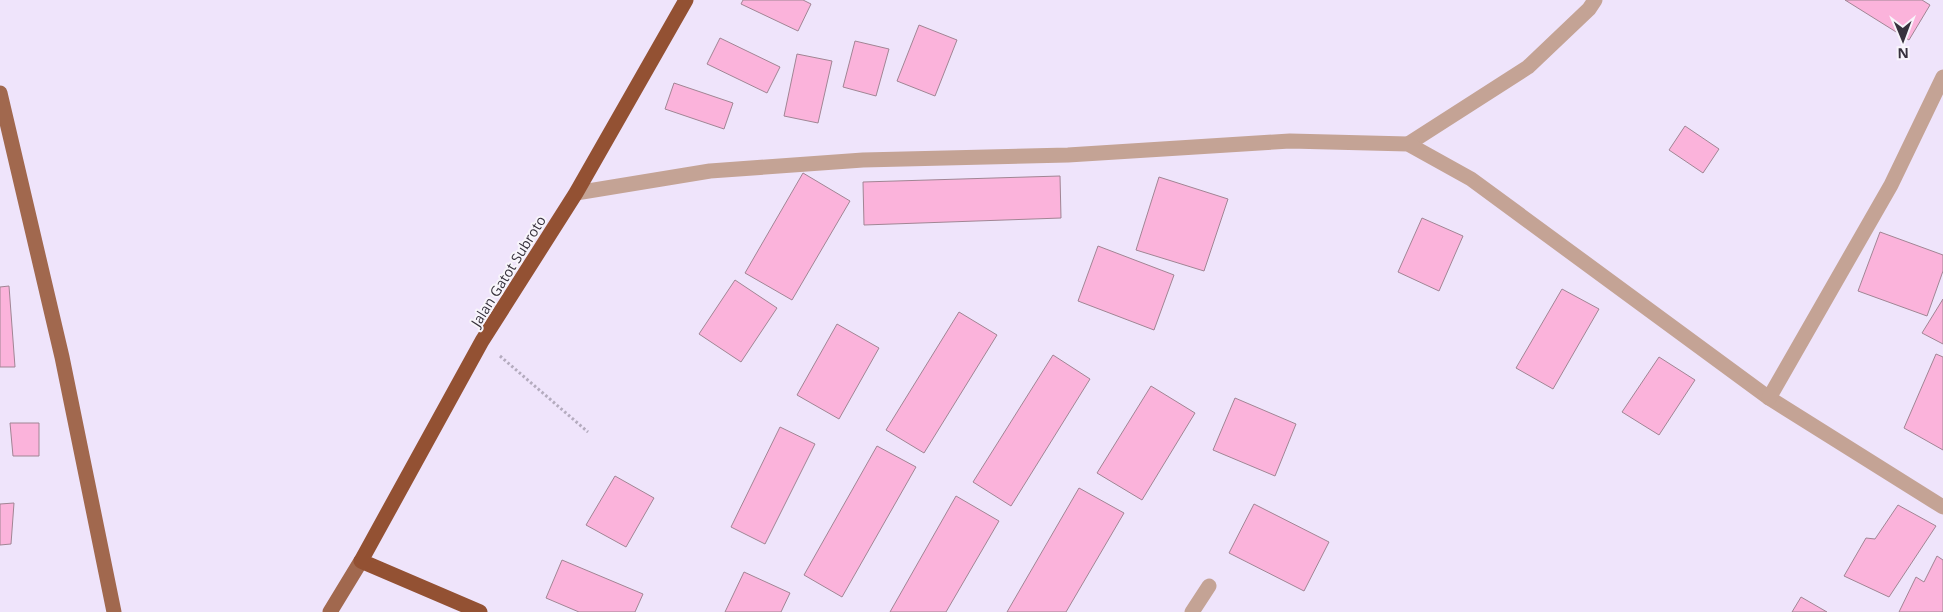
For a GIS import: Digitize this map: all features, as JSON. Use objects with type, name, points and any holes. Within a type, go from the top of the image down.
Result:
[{"type":"highway","name":"Jalan Gatot Subroto","points":[[361,561],[482,341],[576,193],[686,0]]},
{"type":"highway","points":[[361,561],[480,612]]},
{"type":"main road","points":[[0,94],[62,357],[114,612]]},
{"type":"main road","points":[[330,612],[361,561]]},
{"type":"street","points":[[1408,144],[1528,67],[1589,9],[1595,0]]},
{"type":"street","points":[[1770,398],[1891,185],[1943,77]]},
{"type":"street","points":[[576,193],[710,171],[863,160],[1068,155],[1290,142],[1408,144],[1471,179],[1770,398],[1943,508]]},
{"type":"street","points":[[1192,612],[1210,586]]},
{"type":"path","points":[[482,341],[588,432]]},
{"type":"building","points":[[743,0],[803,0],[811,4],[798,31],[741,4]]},
{"type":"building","points":[[1845,0],[1922,0],[1930,5],[1909,40]]},
{"type":"building","points":[[919,25],[957,40],[935,96],[897,81]]},
{"type":"building","points":[[720,38],[780,67],[767,93],[707,64]]},
{"type":"building","points":[[855,41],[889,49],[876,96],[843,87]]},
{"type":"building","points":[[797,54],[832,61],[818,123],[784,116]]},
{"type":"building","points":[[674,83],[733,103],[724,129],[665,109]]},
{"type":"building","points":[[1685,126],[1719,149],[1703,173],[1669,150]]},
{"type":"building","points":[[803,173],[850,201],[792,300],[745,273]]},
{"type":"building","points":[[1060,176],[1061,218],[864,225],[863,182]]},
{"type":"building","points":[[1159,177],[1228,199],[1204,271],[1136,250]]},
{"type":"building","points":[[1422,218],[1463,236],[1439,291],[1398,272]]},
{"type":"building","points":[[1880,232],[1943,255],[1943,271],[1927,316],[1858,291]]},
{"type":"building","points":[[1098,246],[1174,275],[1154,330],[1078,301]]},
{"type":"building","points":[[735,280],[777,308],[741,362],[699,334]]},
{"type":"building","points":[[9,286],[15,367],[0,367],[0,287]]},
{"type":"building","points":[[1562,289],[1599,309],[1553,389],[1516,368]]},
{"type":"building","points":[[1943,299],[1943,344],[1922,333]]},
{"type":"building","points":[[959,312],[997,335],[924,453],[886,430]]},
{"type":"building","points":[[837,324],[879,348],[839,419],[797,395]]},
{"type":"building","points":[[1936,354],[1943,357],[1943,450],[1904,428]]},
{"type":"building","points":[[1053,355],[1090,379],[1011,506],[973,482]]},
{"type":"building","points":[[1659,357],[1695,380],[1659,435],[1622,412]]},
{"type":"building","points":[[1151,386],[1195,413],[1142,500],[1097,473]]},
{"type":"building","points":[[1235,398],[1296,424],[1275,476],[1213,450]]},
{"type":"building","points":[[10,423],[39,423],[39,456],[13,456]]},
{"type":"building","points":[[780,427],[815,444],[765,544],[731,527]]},
{"type":"building","points":[[877,446],[916,467],[842,597],[804,575]]},
{"type":"building","points":[[615,476],[654,498],[626,547],[586,525]]},
{"type":"building","points":[[1079,488],[1124,513],[1066,612],[1007,612]]},
{"type":"building","points":[[956,496],[999,521],[946,612],[890,612]]},
{"type":"building","points":[[14,503],[11,544],[0,545],[0,504]]},
{"type":"building","points":[[1254,504],[1329,542],[1304,591],[1229,553]]},
{"type":"building","points":[[1898,505],[1936,526],[1889,597],[1844,576],[1866,538],[1875,539]]},
{"type":"building","points":[[1937,556],[1943,560],[1943,612],[1899,612],[1916,577],[1924,582]]},
{"type":"building","points":[[562,560],[643,594],[635,612],[579,612],[546,598]]},
{"type":"building","points":[[744,572],[790,593],[781,612],[725,612]]},
{"type":"building","points":[[1801,597],[1827,612],[1792,612]]}]
